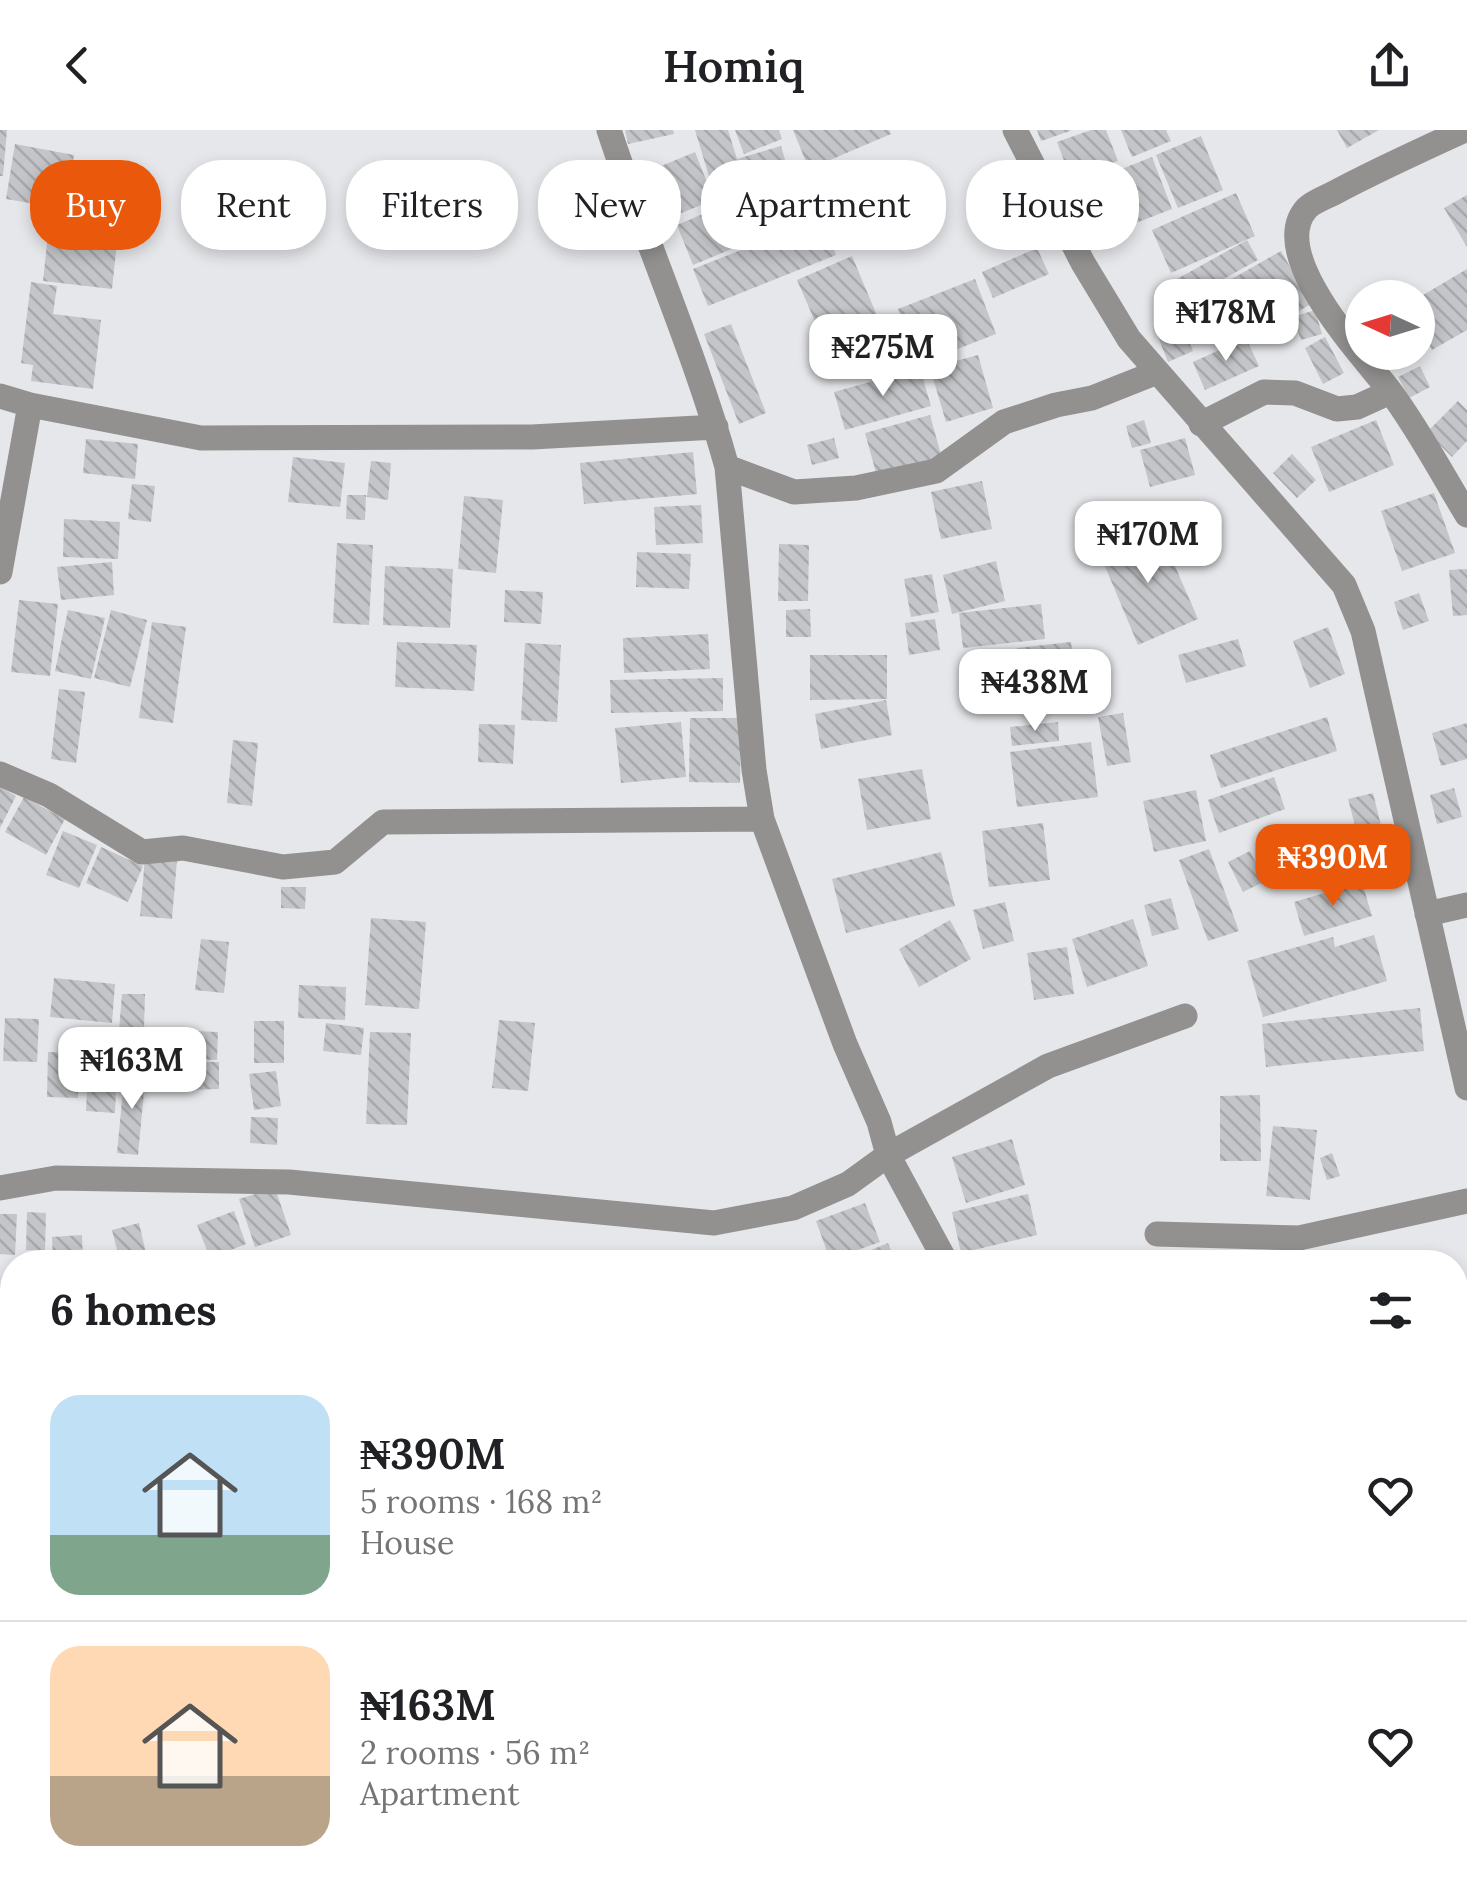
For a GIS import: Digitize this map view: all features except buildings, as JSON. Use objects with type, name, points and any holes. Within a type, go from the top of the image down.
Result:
[{"type":"street","points":[[609,130],[727,467],[754,770],[762,819],[845,1044],[879,1122],[888,1155],[939,1250]]},
{"type":"street","points":[[1015,130],[1083,263],[1128,339],[1344,586],[1363,632],[1467,1088]]},
{"type":"street","points":[[1465,130],[1307,208],[1298,227],[1297,247],[1322,302],[1350,345],[1390,392],[1467,515]]},
{"type":"street","points":[[727,467],[794,492],[856,488],[936,472],[1004,422],[1092,398],[1155,373]]},
{"type":"street","points":[[1202,424],[1264,392],[1295,394],[1337,409],[1356,407],[1390,392]]},
{"type":"street","points":[[0,396],[201,438],[532,437],[716,427]]},
{"type":"street","points":[[0,572],[30,405]]},
{"type":"street","points":[[0,774],[49,794],[142,852],[184,848],[283,867],[336,862],[383,822],[762,819]]},
{"type":"street","points":[[1427,914],[1467,905]]},
{"type":"street","points":[[0,1188],[56,1178],[289,1182],[714,1223],[793,1208],[848,1184],[888,1155],[1048,1066],[1186,1016]]},
{"type":"street","points":[[1157,1234],[1298,1238],[1467,1200]]}]
